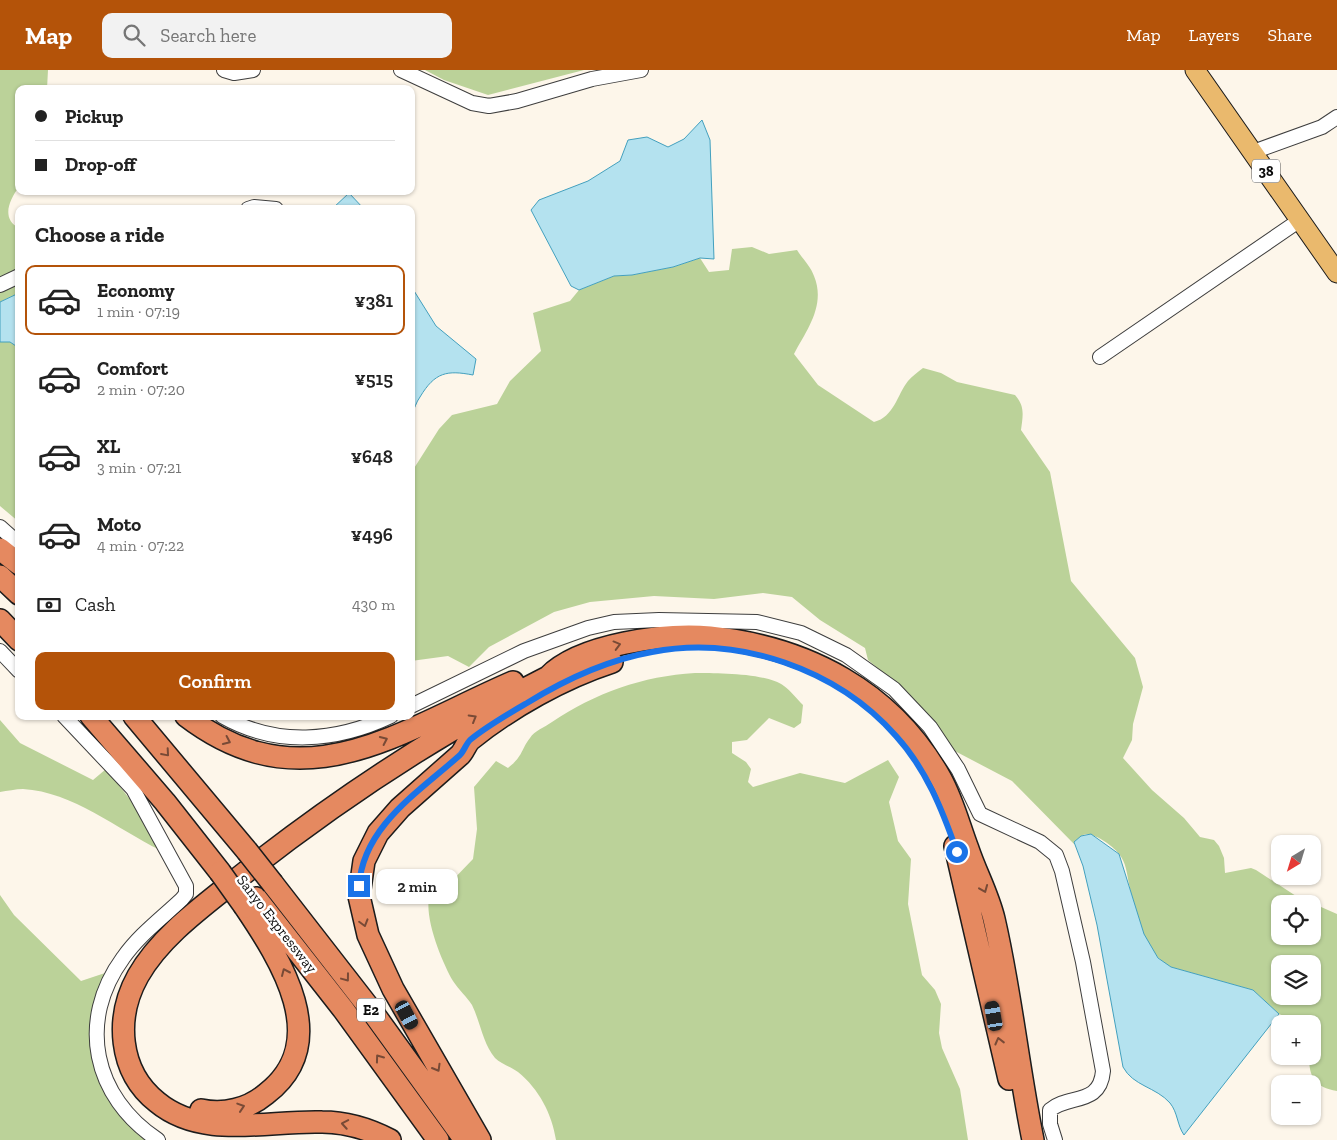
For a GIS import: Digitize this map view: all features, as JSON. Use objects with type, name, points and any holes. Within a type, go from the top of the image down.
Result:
[{"type":"highway","points":[[0,549],[15,561]]},
{"type":"highway","points":[[0,576],[15,590]]},
{"type":"highway","points":[[0,606],[15,621]]},
{"type":"highway","points":[[0,620],[15,636]]},
{"type":"highway","points":[[192,720],[213,734],[255,751],[287,758],[321,758],[348,753],[373,745],[544,668],[557,668],[606,648],[659,637],[705,636],[745,641],[793,653],[824,668],[858,688],[896,720],[921,749],[941,779],[987,895],[1006,981],[1022,1085],[1033,1140]]},
{"type":"highway","points":[[480,1140],[424,1046],[390,984],[366,928],[359,896],[364,861],[378,834],[400,808],[460,755],[468,742],[517,709],[579,675],[619,660],[663,650],[711,648],[760,655],[819,677],[852,697],[879,719],[904,746],[927,780],[947,823],[971,912],[1022,1140]]},
{"type":"highway","points":[[390,1140],[366,1129],[336,1123],[300,1122],[223,1126],[198,1122],[169,1111],[143,1088],[128,1062],[122,1029],[128,997],[141,971],[167,939],[268,855],[397,764],[470,720],[548,677],[557,668]]},
{"type":"highway","points":[[94,720],[225,869]]},
{"type":"highway","name":"Sanyo Expressway","points":[[108,720],[251,902],[343,1009],[438,1140]]},
{"type":"highway","name":"Sanyo Expressway","points":[[137,720],[273,884],[368,1007],[465,1140]]},
{"type":"highway","points":[[251,902],[270,945],[288,978],[297,1012],[297,1043],[286,1073],[264,1096],[248,1105],[227,1111],[201,1110],[175,1100],[161,1090],[144,1068],[137,1049],[135,1029],[138,1007],[144,989],[159,966],[181,941],[229,900],[327,825],[436,752],[457,743],[468,742]]},
{"type":"main road","name":"38","points":[[1195,70],[1337,273]]},
{"type":"street","points":[[224,70],[234,73],[253,70]]},
{"type":"street","points":[[401,70],[472,103],[489,106],[517,102],[592,78],[641,70]]},
{"type":"street","points":[[1253,152],[1322,127],[1337,117]]},
{"type":"street","points":[[1100,357],[1300,220]]},
{"type":"street","points":[[0,285],[15,278]]},
{"type":"street","points":[[0,527],[15,540]]},
{"type":"street","points":[[415,704],[524,651],[588,628],[636,620],[757,622],[801,633],[861,664],[894,689],[930,727],[958,769],[979,813],[1040,842],[1054,852],[1058,859],[1082,962],[1103,1071],[1100,1082],[1093,1092],[1050,1110],[1050,1124],[1055,1140]]},
{"type":"street","points":[[0,651],[15,667]]},
{"type":"street","points":[[68,720],[133,789],[186,886],[186,894],[182,899],[140,937],[117,965],[102,995],[97,1022],[98,1055],[107,1083],[127,1113],[158,1140]]},
{"type":"street","points":[[231,720],[262,733],[311,738],[354,732],[382,720]]},
{"type":"green space","points":[[0,70],[48,70],[47,85],[15,85],[15,193],[10,203],[8,214],[15,225],[15,295],[0,302]]},
{"type":"green space","points":[[425,70],[584,70],[488,95],[444,80]]},
{"type":"green space","points":[[752,247],[769,254],[797,250],[813,273],[818,297],[813,317],[794,354],[818,385],[874,422],[891,411],[908,381],[923,368],[941,373],[957,382],[1015,395],[1022,411],[1021,430],[1050,472],[1071,581],[1135,658],[1143,687],[1133,724],[1132,740],[1123,758],[1152,790],[1184,818],[1200,837],[1214,840],[1224,858],[1225,873],[1251,868],[1271,880],[1271,885],[1279,885],[1294,895],[1271,895],[1271,945],[1321,945],[1321,907],[1337,914],[1337,1091],[1321,1086],[1321,1075],[1312,1075],[1310,1070],[1309,1065],[1321,1065],[1321,1015],[1281,1015],[1253,990],[1171,967],[1161,961],[1153,952],[1142,930],[1134,906],[1125,864],[1116,851],[1103,840],[1087,834],[1081,836],[1074,844],[1012,781],[951,749],[893,681],[868,660],[865,648],[820,620],[792,597],[763,593],[714,599],[654,596],[590,602],[554,612],[489,647],[469,667],[448,656],[415,660],[415,467],[439,429],[452,415],[497,404],[510,381],[541,351],[533,313],[570,301],[579,290],[614,276],[632,275],[673,267],[700,258],[709,272],[729,270],[732,249]]},
{"type":"green space","points":[[0,342],[10,342],[15,345],[15,519],[0,506]]},
{"type":"green space","points":[[695,673],[766,678],[784,686],[803,705],[801,723],[794,728],[769,718],[747,740],[732,742],[732,753],[746,762],[751,769],[748,782],[753,787],[800,773],[845,783],[888,760],[899,777],[889,802],[898,841],[911,859],[908,904],[922,975],[935,990],[941,1004],[939,1033],[942,1048],[960,1089],[968,1140],[556,1140],[548,1112],[538,1094],[518,1072],[497,1060],[491,1052],[472,1005],[453,981],[444,962],[434,937],[429,911],[431,891],[447,886],[473,859],[477,829],[474,787],[496,761],[508,768],[517,760],[534,733],[585,703],[638,682]]},
{"type":"green space","points":[[0,720],[20,743],[93,780],[106,769],[140,812],[144,823],[160,850],[77,804],[59,797],[23,789],[0,792]]},
{"type":"green space","points":[[0,895],[14,915],[81,981],[108,972],[92,1014],[93,1049],[147,1140],[0,1140]]},
{"type":"water","points":[[702,120],[710,140],[714,259],[700,258],[673,267],[632,275],[614,276],[579,290],[571,286],[531,210],[539,200],[588,181],[620,161],[628,140],[647,137],[668,147],[684,139]]},
{"type":"water","points":[[347,195],[351,195],[360,205],[336,205]]},
{"type":"water","points":[[415,292],[436,326],[476,359],[473,375],[449,373],[442,375],[431,382],[415,408]]},
{"type":"water","points":[[15,295],[15,345],[10,342],[0,342],[0,302]]},
{"type":"water","points":[[1091,834],[1119,854],[1144,934],[1158,958],[1171,967],[1253,990],[1279,1014],[1271,1015],[1271,1024],[1184,1135],[1170,1103],[1158,1093],[1139,1083],[1123,1067],[1097,925],[1083,866],[1074,842],[1081,836]]},
{"type":"route","points":[[359,886],[366,854],[392,815],[460,755],[468,742],[531,700],[594,668],[653,651],[684,648],[711,648],[760,655],[819,677],[857,701],[894,733],[916,762],[937,798],[957,852]]}]
